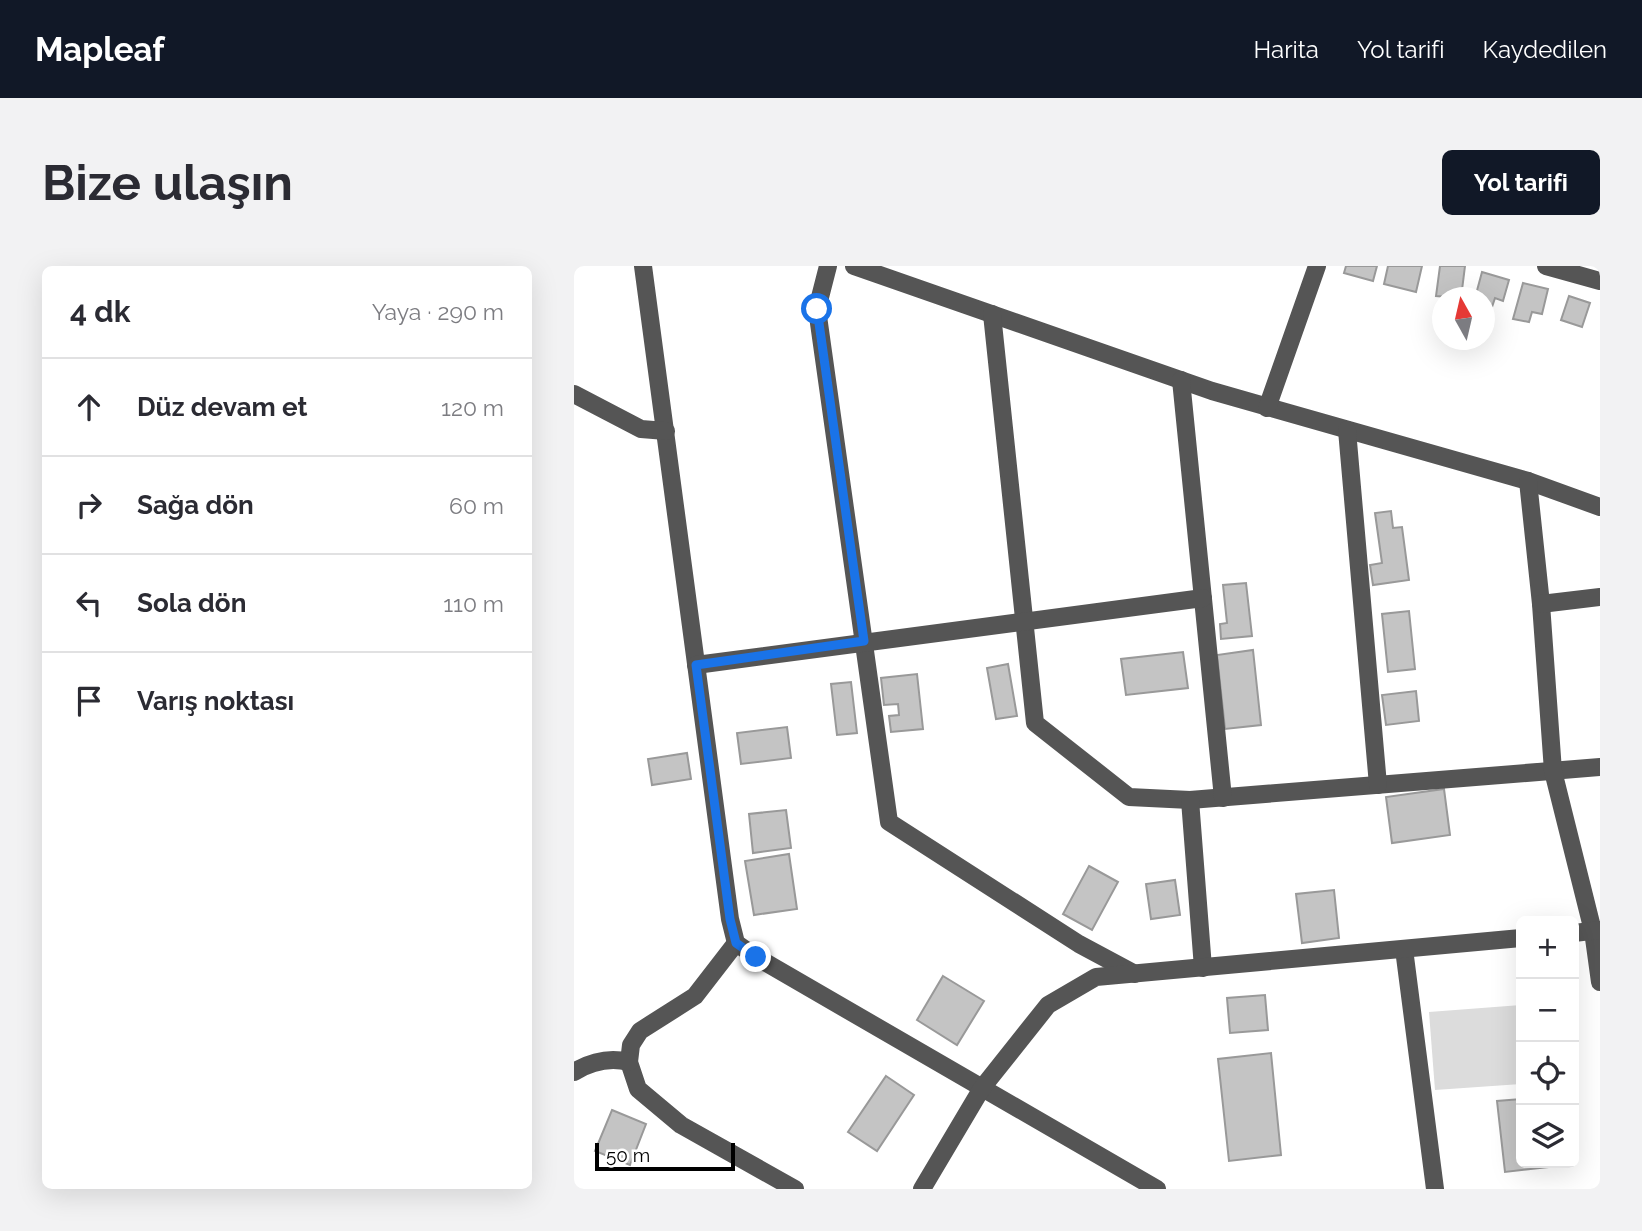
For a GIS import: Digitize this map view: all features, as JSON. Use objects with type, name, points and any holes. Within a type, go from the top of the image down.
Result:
[{"type":"street","points":[[643,266],[730,919],[736,943],[1157,1189]]},
{"type":"street","points":[[828,266],[817,309],[889,822],[1079,944],[1135,974]]},
{"type":"street","points":[[853,266],[1267,408],[1528,481],[1600,508]]},
{"type":"street","points":[[1267,408],[1318,266]]},
{"type":"street","points":[[1546,266],[1600,281]]},
{"type":"street","points":[[992,314],[1035,723],[1129,797],[1190,800],[1223,798],[1600,766]]},
{"type":"street","points":[[1181,380],[1223,798]]},
{"type":"street","points":[[574,394],[641,429],[666,432]]},
{"type":"street","points":[[1348,430],[1378,785]]},
{"type":"street","points":[[1528,481],[1541,604],[1553,771],[1597,931],[1600,982]]},
{"type":"street","points":[[1541,604],[1600,597]]},
{"type":"street","points":[[696,665],[1203,598]]},
{"type":"street","points":[[1190,800],[1203,968]]},
{"type":"street","points":[[1579,933],[1597,931]]},
{"type":"street","points":[[922,1189],[982,1088],[1048,1005],[1096,977],[1516,938]]},
{"type":"street","points":[[736,943],[695,996],[639,1031],[631,1045],[629,1062],[638,1089],[681,1125],[795,1189]]},
{"type":"street","points":[[1404,949],[1435,1189]]},
{"type":"street","points":[[574,1072],[601,1060],[629,1062]]},
{"type":"shaded area","points":[[1516,1005],[1516,1084],[1435,1090],[1429,1012]]},
{"type":"building","points":[[1346,266],[1377,266],[1373,281],[1344,273]]},
{"type":"building","points":[[1388,266],[1422,266],[1416,292],[1384,284]]},
{"type":"building","points":[[1440,266],[1465,266],[1462,287],[1437,287]]},
{"type":"building","points":[[1482,272],[1509,280],[1503,301],[1495,298],[1495,287],[1478,287]]},
{"type":"building","points":[[1523,283],[1548,289],[1542,314],[1532,312],[1529,322],[1513,319]]},
{"type":"building","points":[[1569,296],[1590,303],[1582,327],[1561,320]]},
{"type":"building","points":[[1391,511],[1393,528],[1402,527],[1409,580],[1373,585],[1370,565],[1382,563],[1375,513]]},
{"type":"building","points":[[1246,583],[1252,636],[1221,639],[1220,624],[1227,623],[1223,585]]},
{"type":"building","points":[[1409,611],[1415,669],[1388,672],[1382,614]]},
{"type":"building","points":[[1253,650],[1261,725],[1225,729],[1217,655]]},
{"type":"building","points":[[1183,652],[1188,688],[1126,695],[1121,659]]},
{"type":"building","points":[[1008,664],[1017,716],[996,719],[987,668]]},
{"type":"building","points":[[917,674],[923,729],[891,732],[889,716],[899,715],[898,704],[884,705],[881,678]]},
{"type":"building","points":[[851,682],[857,733],[837,735],[831,684]]},
{"type":"building","points":[[1416,691],[1419,721],[1386,725],[1382,695]]},
{"type":"building","points":[[787,727],[791,758],[741,764],[737,733]]},
{"type":"building","points":[[687,753],[691,779],[652,785],[648,759]]},
{"type":"building","points":[[1444,789],[1450,835],[1392,843],[1386,797]]},
{"type":"building","points":[[786,810],[791,848],[753,853],[749,814]]},
{"type":"building","points":[[789,854],[797,909],[754,915],[745,861]]},
{"type":"building","points":[[1089,866],[1118,882],[1092,930],[1063,914]]},
{"type":"building","points":[[1175,880],[1180,915],[1151,919],[1146,884]]},
{"type":"building","points":[[1334,890],[1339,938],[1302,943],[1296,894]]},
{"type":"building","points":[[943,976],[984,1001],[957,1045],[917,1020]]},
{"type":"building","points":[[1265,995],[1268,1030],[1230,1033],[1227,998]]},
{"type":"building","points":[[1271,1053],[1281,1155],[1229,1161],[1218,1059]]},
{"type":"building","points":[[886,1076],[914,1095],[877,1151],[848,1132]]},
{"type":"building","points":[[1516,1099],[1516,1168],[1540,1168],[1505,1172],[1497,1101]]},
{"type":"building","points":[[612,1110],[646,1124],[630,1165],[595,1151]]},
{"type":"route","points":[[756,957],[736,943],[730,919],[696,665],[864,641],[817,309]]}]
